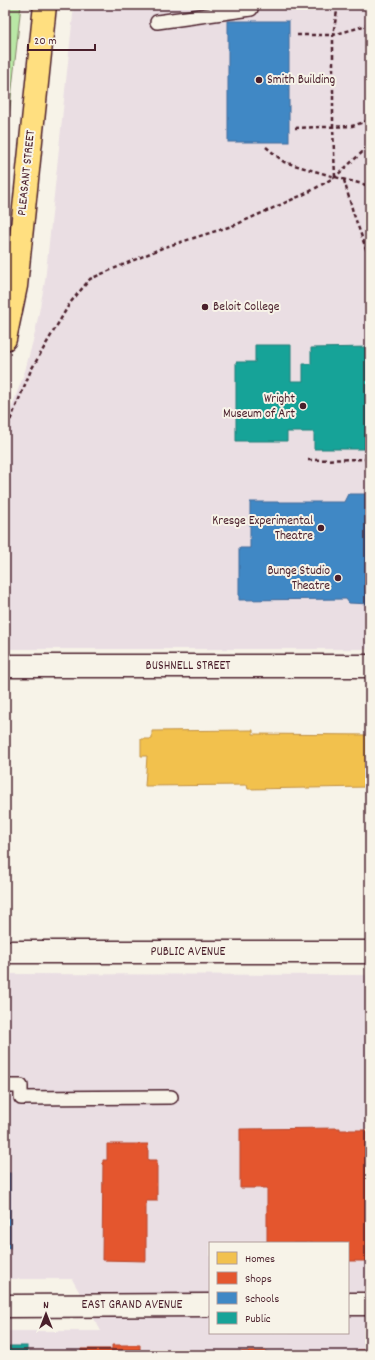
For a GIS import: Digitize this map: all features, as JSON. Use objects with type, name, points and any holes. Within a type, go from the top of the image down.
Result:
[{"type":"main road","name":"PLEASANT STREET","points":[[5,339],[16,286],[45,5]]},
{"type":"street","name":"BUSHNELL STREET","points":[[5,666],[370,666]]},
{"type":"street","name":"PUBLIC AVENUE","points":[[5,952],[370,952]]},
{"type":"street","points":[[349,1304],[370,1304]]},
{"type":"street","name":"EAST GRAND AVENUE","points":[[5,1306],[209,1305]]},
{"type":"lane","points":[[157,22],[251,9],[251,5]]},
{"type":"lane","points":[[5,1086],[21,1086],[21,1098],[171,1097]]},
{"type":"path","points":[[335,178],[333,126],[333,35],[338,5]]},
{"type":"path","points":[[297,35],[333,35],[370,23]]},
{"type":"path","points":[[295,128],[352,126],[370,120]]},
{"type":"path","points":[[5,433],[31,370],[70,303],[90,279],[162,248],[235,225],[310,192],[335,178],[368,147],[370,141]]},
{"type":"path","points":[[266,148],[284,162],[335,178],[370,186]]},
{"type":"path","points":[[344,180],[353,212],[370,260]]},
{"type":"path","points":[[308,460],[370,459]]},
{"type":"shaded area","name":"Beloit College","points":[[74,5],[370,5],[370,649],[5,649],[5,425],[25,371],[35,333],[45,281]]},
{"type":"shaded area","points":[[5,974],[370,975],[370,1355],[5,1355],[5,1331],[101,1331],[72,1279],[5,1279]]},
{"type":"green space","points":[[5,5],[21,5],[5,154]]},
{"type":"building: Homes","points":[[253,730],[253,734],[370,735],[370,780],[367,780],[368,787],[248,789],[247,785],[145,786],[147,756],[141,756],[141,739],[152,739],[152,731]]},
{"type":"building: Shops","points":[[340,1128],[340,1130],[370,1130],[370,1261],[349,1261],[349,1242],[267,1242],[267,1188],[240,1188],[240,1129]]},
{"type":"building: Shops","points":[[107,1144],[148,1144],[148,1160],[157,1160],[157,1201],[146,1201],[146,1261],[102,1260],[103,1160],[107,1160]]},
{"type":"building: Shops","points":[[112,1345],[140,1345],[140,1355],[81,1355],[81,1349],[112,1349]]},
{"type":"building: Shops","points":[[358,1350],[370,1350],[370,1355],[358,1355]]},
{"type":"building: Shops","points":[[267,1351],[267,1355],[211,1355],[211,1352]]},
{"type":"building: Shops","points":[[346,1354],[346,1355],[316,1355]]},
{"type":"building: Schools","name":"Smith Building","points":[[228,21],[289,21],[289,142],[228,142]]},
{"type":"building: Schools","points":[[348,494],[370,494],[370,604],[349,603],[346,599],[239,600],[239,548],[250,548],[250,502],[344,502]]},
{"type":"building: Schools","points":[[5,1173],[10,1173],[10,1248],[5,1248]]},
{"type":"building: Public","name":"Wright Museum of Art","points":[[255,345],[291,345],[291,381],[303,381],[303,364],[311,364],[311,348],[370,347],[370,449],[314,449],[314,432],[287,432],[287,441],[236,441],[236,362],[255,362]]},
{"type":"building: Public","points":[[5,1346],[27,1346],[27,1355],[5,1355]]},
{"type":"place","name":"Smith Building","points":[[259,80]]},
{"type":"place","name":"Beloit College","points":[[205,307]]},
{"type":"place","name":"Wright Museum of Art","points":[[303,406]]},
{"type":"place","name":"Kresge Experimental Theatre","points":[[321,528]]},
{"type":"place","name":"Bunge Studio Theatre","points":[[338,578]]}]
